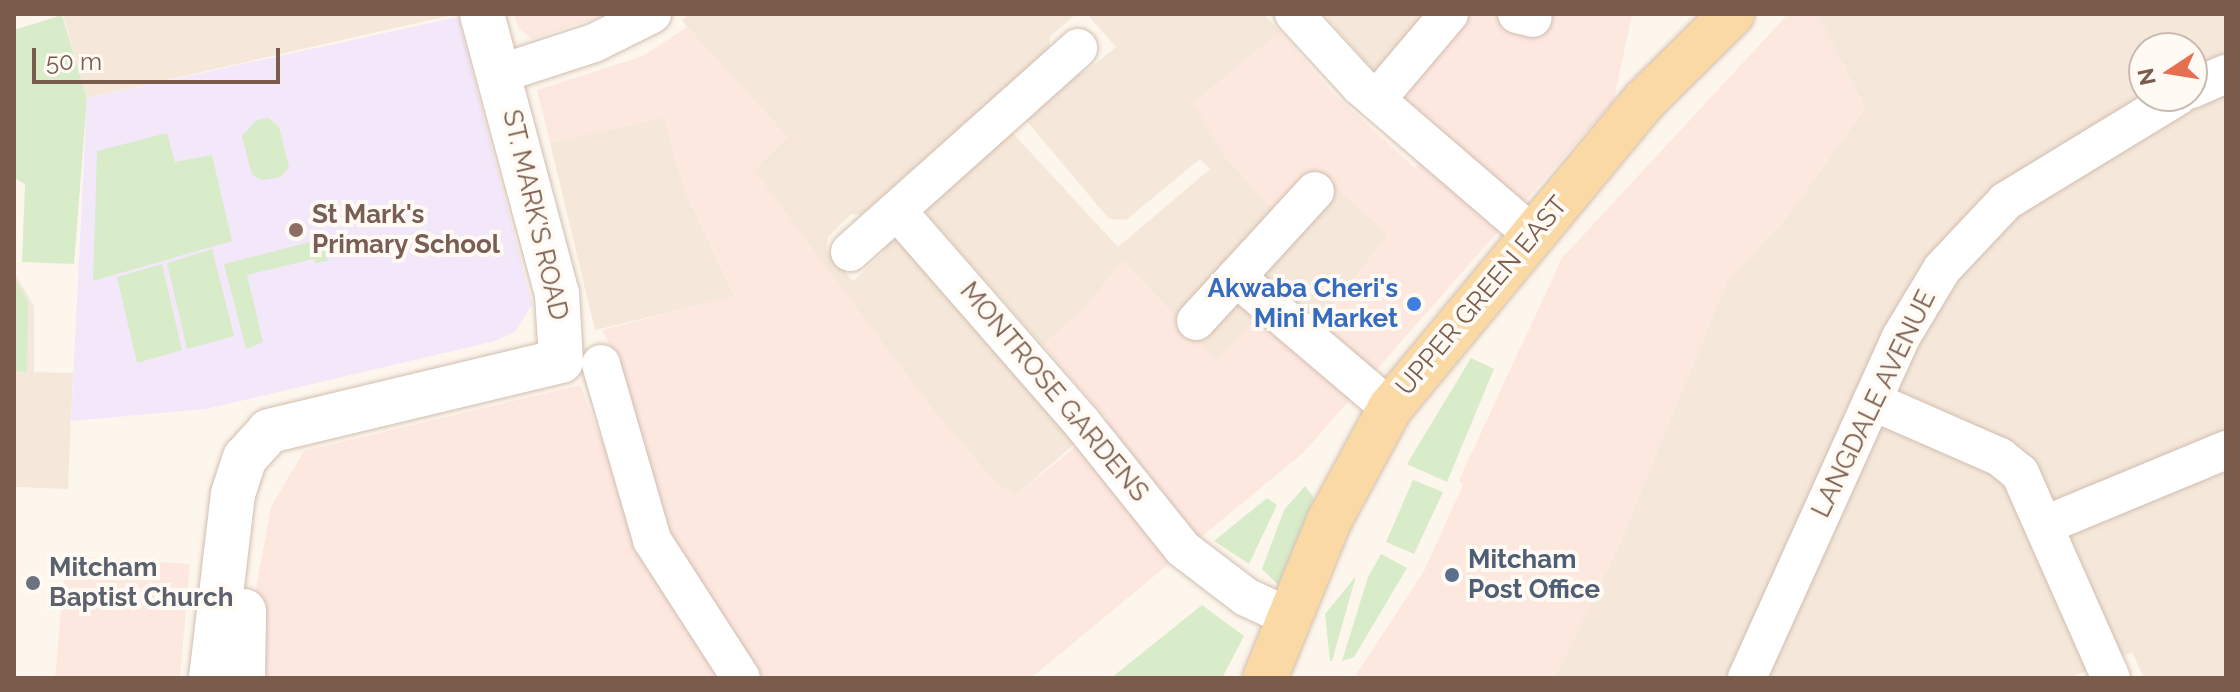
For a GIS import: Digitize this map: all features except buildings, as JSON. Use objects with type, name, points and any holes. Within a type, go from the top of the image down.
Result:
[{"type":"main road","name":"UPPER GREEN EAST","points":[[1263,674],[1329,521],[1390,408],[1531,233],[1644,101],[1732,14]]},
{"type":"street","name":"ST. MARK'S ROAD","points":[[211,678],[233,494],[245,458],[269,431],[317,422],[561,361],[557,294],[502,73],[482,14]]},
{"type":"street","points":[[502,73],[594,43],[652,14]]},
{"type":"street","points":[[1294,14],[1376,100],[1531,233]]},
{"type":"street","points":[[1376,100],[1449,14]]},
{"type":"street","points":[[850,252],[1078,48]]},
{"type":"street","name":"LANGDALE AVENUE","points":[[1747,678],[1872,401],[1921,301],[1984,220],[2057,166],[2150,112]]},
{"type":"street","points":[[1196,321],[1315,191]]},
{"type":"street","name":"MONTROSE GARDENS","points":[[898,212],[1025,355],[1183,549],[1209,572],[1287,616]]},
{"type":"street","points":[[1236,277],[1390,408]]},
{"type":"street","points":[[601,364],[652,540],[741,678]]},
{"type":"street","points":[[1872,401],[2011,464],[2045,525],[2111,678]]},
{"type":"street","name":"ST. MARK'S ROAD","points":[[243,678],[244,632],[257,509],[269,476],[289,446],[317,422]]},
{"type":"street","points":[[2045,525],[2226,450]]},
{"type":"street","points":[[244,632],[251,678]]},
{"type":"shaded area","points":[[65,14],[457,14],[87,98],[63,15]]},
{"type":"shaded area","points":[[513,14],[607,14],[532,39],[519,29]]},
{"type":"shaded area","points":[[690,14],[1076,14],[1050,37],[1049,50],[861,215],[851,214],[828,237],[827,250],[853,281],[882,254],[886,242],[897,240],[1079,440],[1014,497],[993,480],[932,409],[753,170],[787,137],[687,27],[682,20]]},
{"type":"shaded area","points":[[1087,14],[1264,14],[1280,32],[1194,103],[1275,210],[1317,170],[1389,235],[1303,341],[1217,361],[1123,261],[1085,308],[1043,345],[927,215],[927,206],[1011,131],[1118,247],[1210,169],[1200,159],[1126,220],[1109,219],[1026,120],[1073,75],[1085,72],[1116,47]]},
{"type":"shaded area","points":[[1324,14],[1438,14],[1376,74]]},
{"type":"shaded area","points":[[1455,14],[1632,14],[1614,100],[1304,452],[1031,678],[750,678],[664,542],[626,381],[602,330],[735,296],[684,188],[664,117],[550,143],[537,90],[643,56],[687,27],[788,137],[754,170],[932,409],[993,480],[1014,497],[1108,420],[1043,345],[1085,308],[1123,261],[1217,361],[1266,308],[1304,340],[1389,235],[1317,170],[1275,211],[1225,157],[1194,103],[1280,32],[1334,94],[1415,168],[1446,134],[1399,93]]},
{"type":"shaded area","points":[[1788,14],[1817,14],[1865,108],[1784,221],[1728,278],[1618,547],[1554,678],[1354,678],[1424,571],[1463,485],[1459,480],[1562,258]]},
{"type":"shaded area","points":[[1817,14],[2226,14],[2226,678],[2144,678],[2132,652],[2070,678],[1554,678],[1618,547],[1728,278],[1784,221],[1865,108]]},
{"type":"shaded area","name":"St Mark's Primary School","points":[[458,17],[532,304],[516,331],[495,341],[206,409],[71,421],[87,98]]},
{"type":"shaded area","points":[[664,117],[684,188],[735,297],[595,330],[550,143]]},
{"type":"shaded area","points":[[14,272],[34,306],[34,372],[73,373],[68,489],[14,487]]},
{"type":"shaded area","points":[[580,385],[654,573],[727,678],[267,678],[256,588],[271,507],[304,451]]},
{"type":"shaded area","points":[[66,556],[190,564],[180,678],[55,678]]},
{"type":"green space","points":[[62,15],[87,98],[74,264],[22,262],[25,184],[14,178],[14,30]]},
{"type":"green space","points":[[269,118],[279,127],[289,167],[281,177],[262,180],[252,175],[242,136],[257,120]]},
{"type":"green space","points":[[167,133],[175,162],[212,155],[232,241],[93,281],[97,151]]},
{"type":"green space","points":[[322,239],[328,261],[315,263],[313,259],[247,275],[263,342],[246,349],[224,264]]},
{"type":"green space","points":[[212,249],[234,336],[187,349],[167,263]]},
{"type":"green space","points":[[162,264],[182,350],[137,363],[117,277]]},
{"type":"green space","points":[[14,276],[28,302],[27,372],[14,371]]},
{"type":"green space","points":[[1471,358],[1494,369],[1447,482],[1407,464]]},
{"type":"green space","points":[[1413,480],[1443,492],[1414,554],[1386,542]]},
{"type":"green space","points":[[1305,486],[1314,498],[1278,585],[1262,569],[1284,510]]},
{"type":"green space","points":[[1267,498],[1277,505],[1249,564],[1214,541]]},
{"type":"green space","points":[[1381,554],[1407,568],[1354,657],[1342,661],[1368,577]]},
{"type":"green space","points":[[1356,576],[1332,661],[1330,661],[1325,614]]},
{"type":"green space","points":[[1202,605],[1244,636],[1222,678],[1111,678]]},
{"type":"place","name":"St Mark's Primary School","points":[[296,230]]},
{"type":"place","name":"Akwaba Cheri's Mini Market","points":[[1414,304]]},
{"type":"place","name":"Mitcham Post Office","points":[[1452,575]]},
{"type":"place","name":"Mitcham Baptist Church","points":[[33,583]]}]
